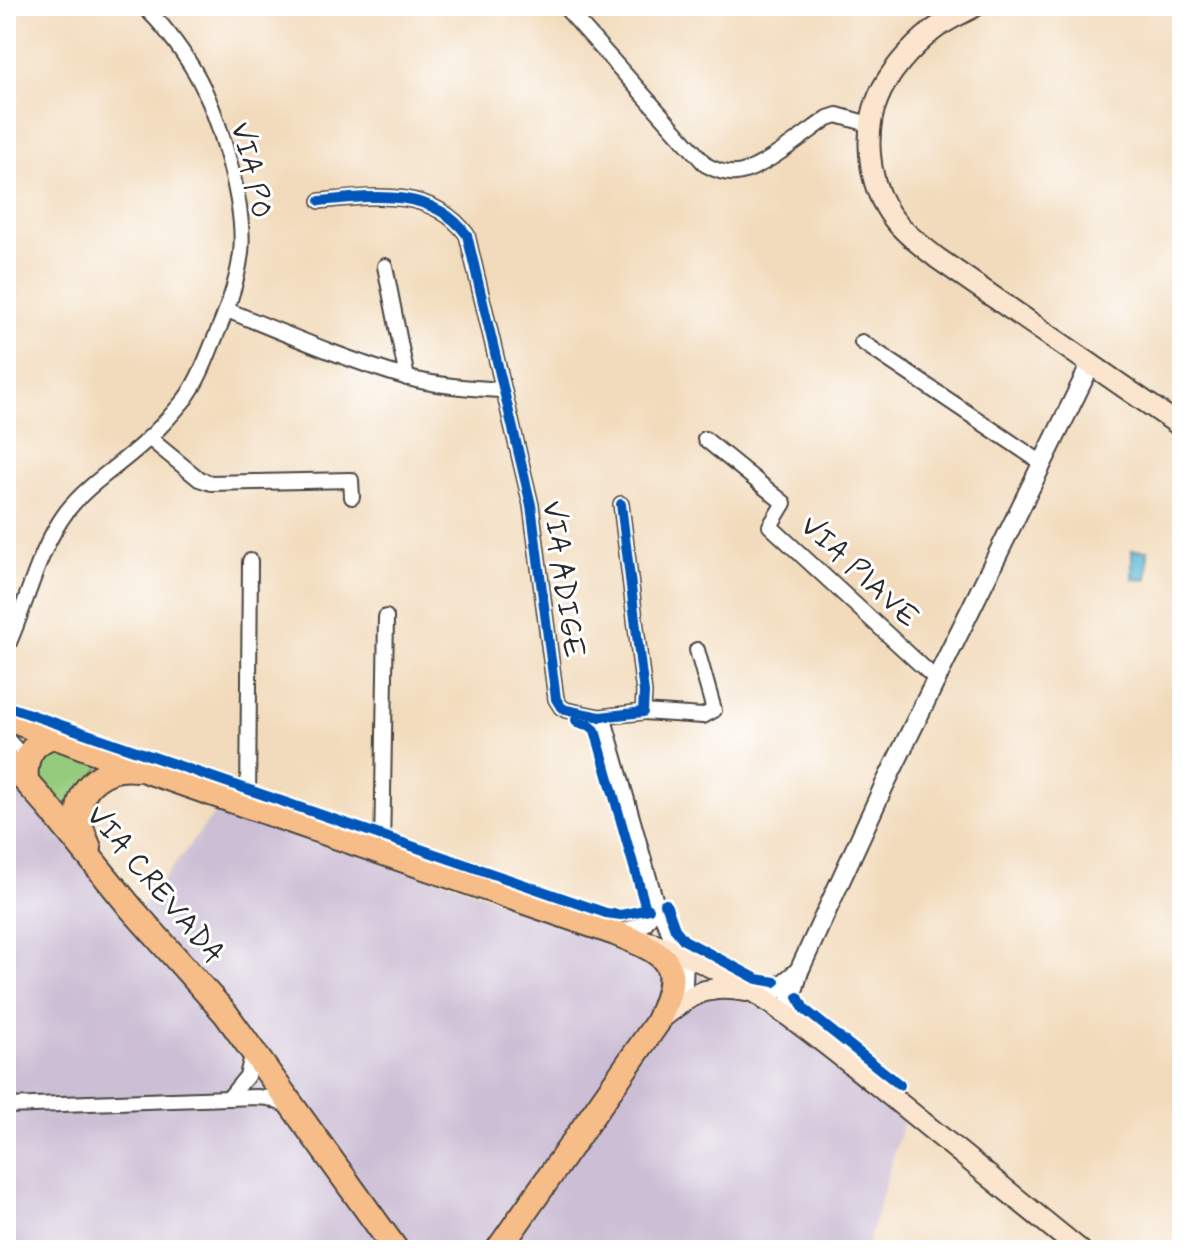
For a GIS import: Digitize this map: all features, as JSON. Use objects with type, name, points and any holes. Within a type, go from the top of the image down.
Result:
[{"type":"main road","points":[[975,6],[934,29],[910,51],[877,99],[870,160],[876,187],[886,209],[907,235],[1182,427]]},
{"type":"main road","name":"VIA CREVADA","points":[[6,718],[150,772],[615,933],[646,945],[664,959],[672,981],[671,992],[657,1023],[498,1250]]},
{"type":"main road","points":[[20,766],[36,744],[53,736]]},
{"type":"main road","name":"VIA CREVADA","points":[[20,766],[131,908],[226,1014],[396,1250]]},
{"type":"main road","points":[[94,862],[80,823],[84,793],[100,775],[111,770],[124,767],[150,772]]},
{"type":"main road","name":"VIA CREVADA","points":[[615,933],[686,954],[728,976],[890,1096],[1080,1250]]},
{"type":"main road","name":"VIA CREVADA","points":[[657,1023],[701,991],[726,988],[767,1003]]},
{"type":"main road","points":[[377,1224],[402,1250]]},
{"type":"street","name":"VIA PO","points":[[6,649],[21,618],[47,544],[58,524],[82,494],[149,438],[187,396],[200,374],[227,310],[241,253],[235,187],[224,145],[196,73],[143,6]]},
{"type":"street","points":[[564,6],[706,165],[719,172],[736,173],[752,169],[837,115],[872,125]]},
{"type":"street","name":"VIA ADIGE","points":[[320,201],[378,196],[408,199],[454,217],[467,235],[531,505],[556,699],[561,707],[600,717],[643,712],[708,716],[714,710],[697,650]]},
{"type":"street","points":[[385,266],[407,378]]},
{"type":"street","points":[[227,310],[407,378],[502,390]]},
{"type":"street","points":[[862,342],[1042,463]]},
{"type":"street","name":"VIA PIAVE","points":[[767,1003],[773,992],[799,971],[883,788],[1091,364]]},
{"type":"street","points":[[149,438],[199,479],[211,483],[351,480],[352,497]]},
{"type":"street","name":"VIA PIAVE","points":[[705,439],[784,503],[770,526],[937,680]]},
{"type":"street","points":[[621,504],[644,693],[643,712]]},
{"type":"street","points":[[248,805],[250,561]]},
{"type":"street","points":[[382,852],[386,617]]},
{"type":"street","points":[[600,717],[606,726],[657,906],[669,932],[686,954]]},
{"type":"street","points":[[6,738],[20,766]]},
{"type":"street","points":[[615,933],[645,924],[657,906]]},
{"type":"street","name":"VIA CREVADA","points":[[657,1023],[685,985],[686,954]]},
{"type":"street","points":[[229,1098],[247,1076],[254,1052]]},
{"type":"street","points":[[6,1106],[269,1098],[295,1109]]},
{"type":"shaded area","points":[[6,770],[135,916],[224,801],[644,952],[741,994],[815,1042],[905,1116],[866,1250],[6,1250]]},
{"type":"green space","points":[[57,748],[103,763],[69,816],[34,776],[34,769],[46,750]]},
{"type":"water","points":[[1132,550],[1148,550],[1147,580],[1132,579]]},
{"type":"cycle path","points":[[320,201],[380,197],[419,202],[437,209],[467,235],[531,505],[556,699],[566,710],[600,717],[643,712],[644,693],[621,504]]},
{"type":"cycle path","points":[[6,706],[606,913],[621,915],[649,909]]},
{"type":"cycle path","points":[[576,720],[595,730],[646,909]]},
{"type":"cycle path","points":[[664,904],[675,929],[684,940],[757,979],[775,982]]},
{"type":"cycle path","points":[[798,997],[804,1009],[900,1085]]}]
